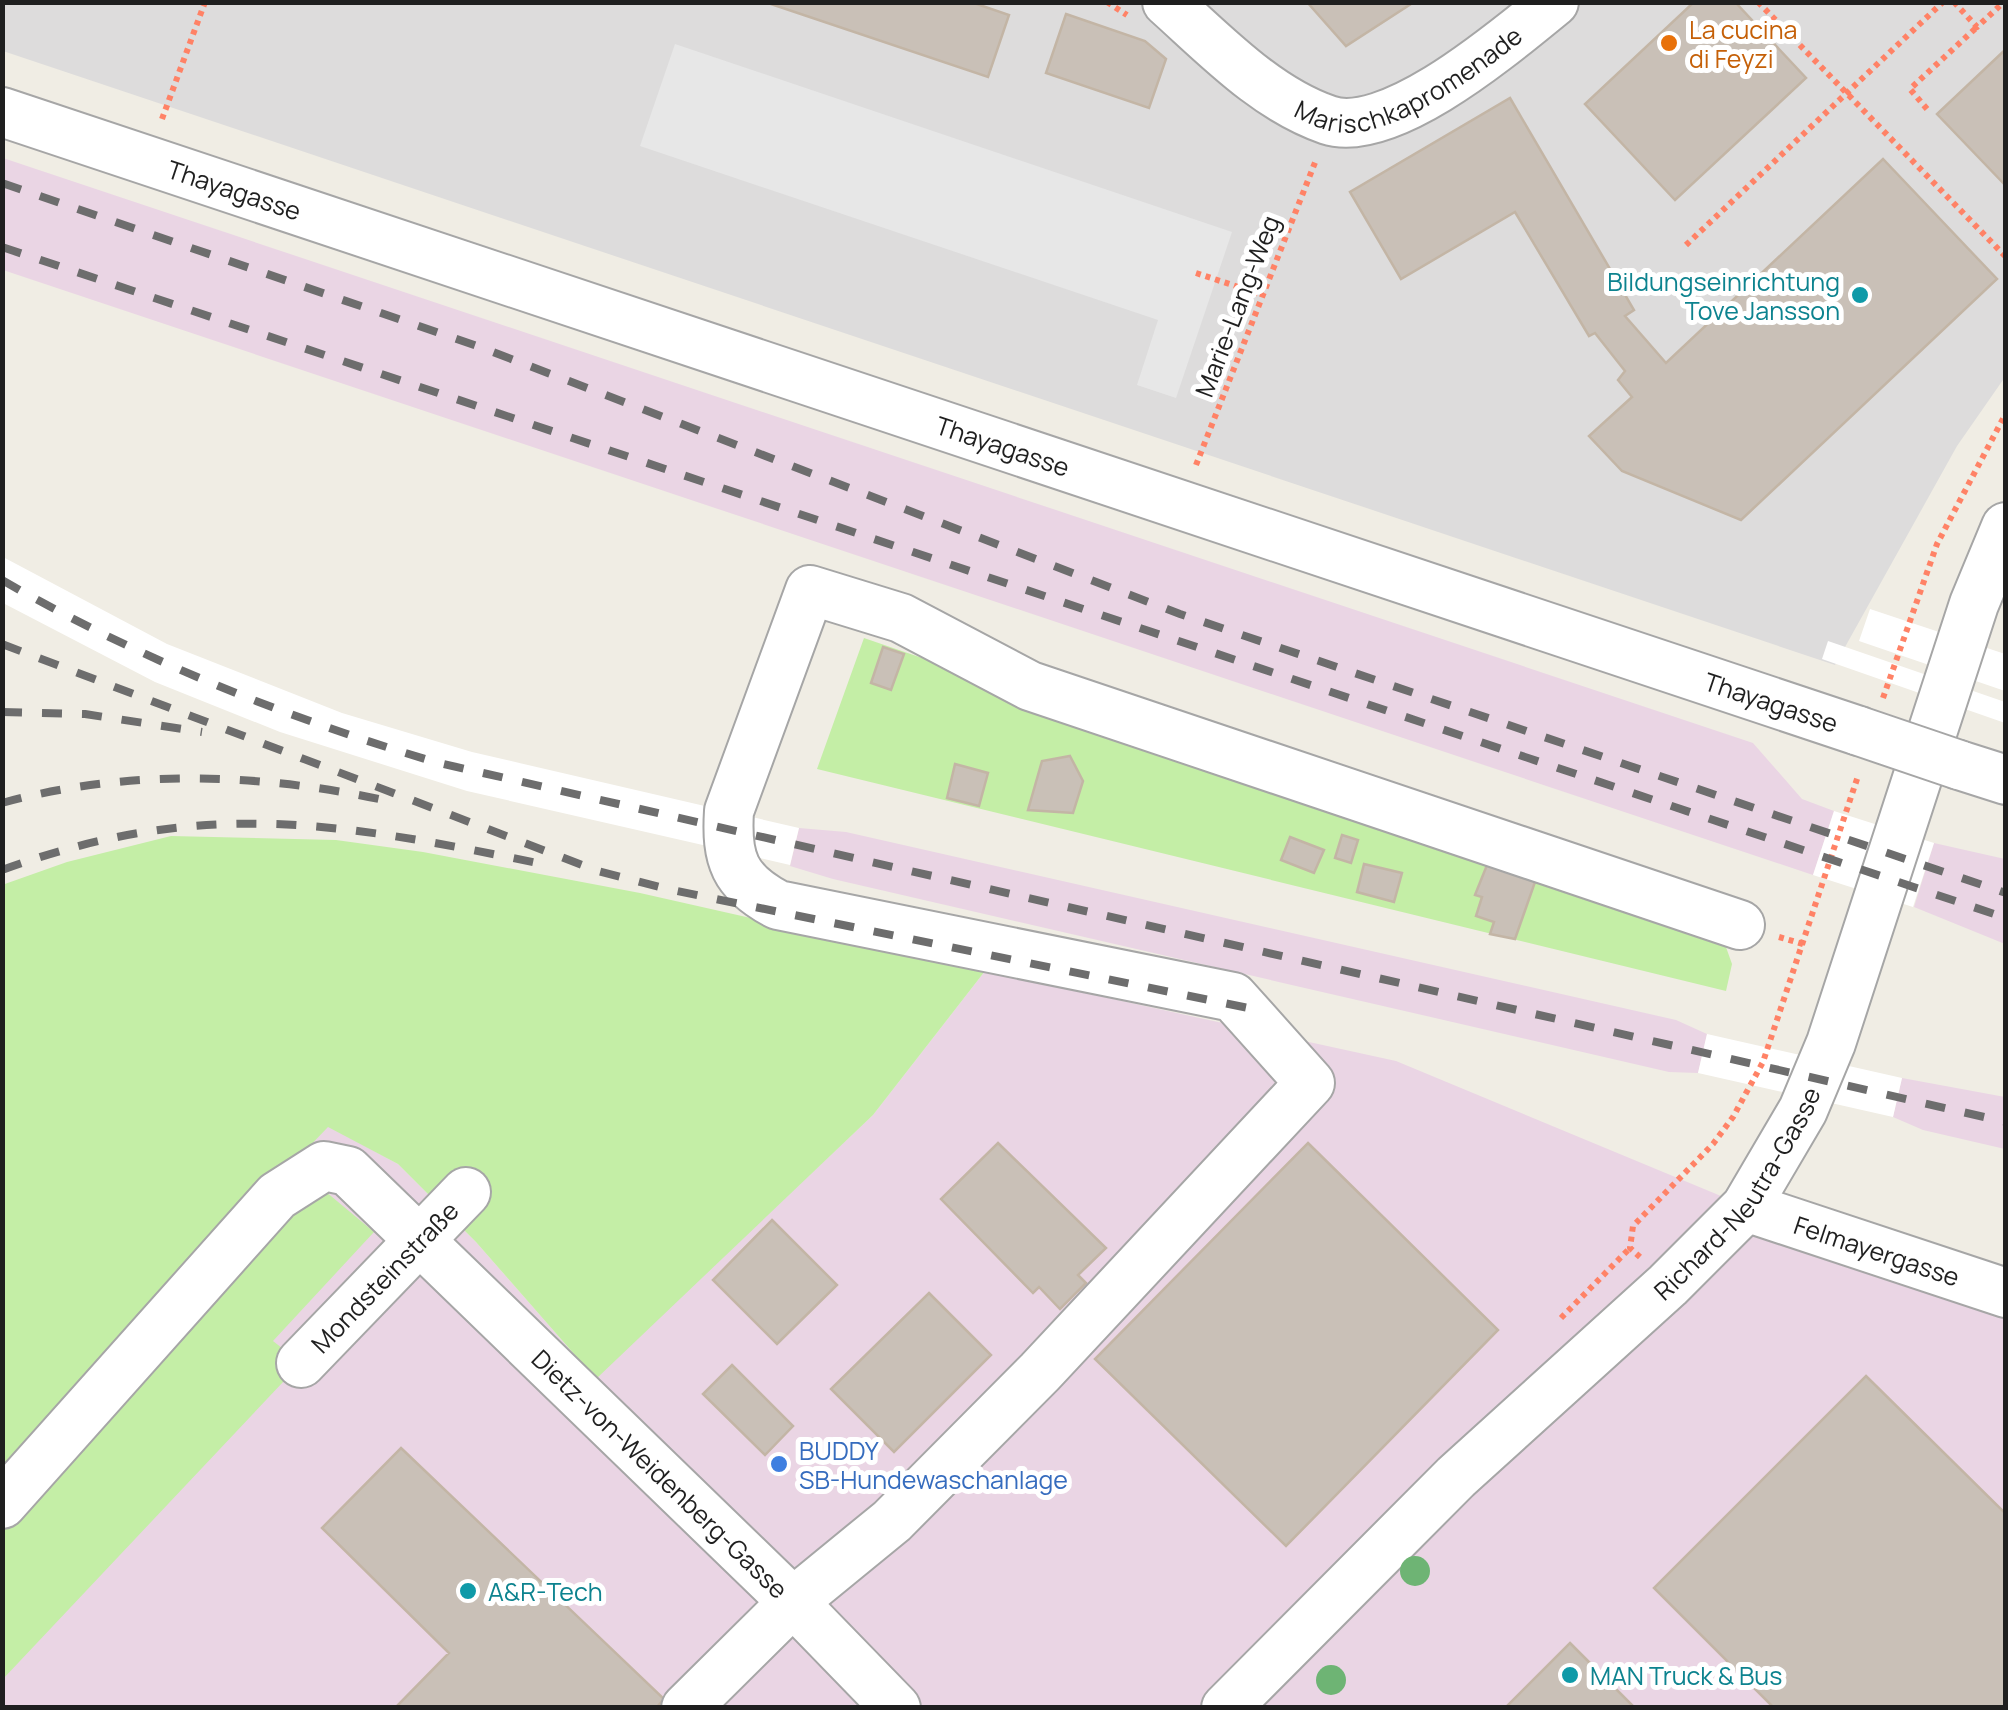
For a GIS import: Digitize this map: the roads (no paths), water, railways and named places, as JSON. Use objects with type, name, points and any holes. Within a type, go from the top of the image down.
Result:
[{"type":"street","name":"Marischkapromenade","points":[[1168,2],[1252,77],[1331,122],[1390,116],[1456,76],[1554,2]]},
{"type":"street","name":"Thayagasse","points":[[2,112],[2006,780]]},
{"type":"street","name":"Richard-Neutra-Gasse","points":[[1226,1708],[1456,1477],[1668,1285],[1746,1207],[1803,1110],[1832,1044],[1974,604],[2006,527]]},
{"type":"street","points":[[686,1708],[793,1602],[919,1494],[1040,1372],[1310,1082],[1233,997],[778,905],[757,894],[736,870],[727,850],[728,811],[810,590],[901,618],[1030,686],[1740,924]]},
{"type":"street","name":"Dietz-von-Weidenberg-Gasse","points":[[2,1504],[276,1196],[324,1166],[348,1171],[793,1602],[896,1708]]},
{"type":"street","name":"Mondsteinstraße","points":[[301,1363],[466,1192]]},
{"type":"street","name":"Felmayergasse","points":[[1746,1207],[2006,1293]]},
{"type":"railway","points":[[2,183],[477,346],[1180,614],[2006,893]]},
{"type":"railway","points":[[2,247],[2006,918]]},
{"type":"railway","points":[[2,580],[106,635],[213,684],[323,726],[435,762],[2006,1122]]},
{"type":"railway","points":[[2,644],[598,871],[667,889],[1263,1011]]},
{"type":"railway","points":[[2,712],[85,714],[202,732]]},
{"type":"railway","points":[[2,803],[95,784],[190,778],[285,784],[379,799]]},
{"type":"railway","points":[[2,870],[76,847],[146,832],[277,824],[408,838],[552,866]]},
{"type":"place","name":"La cucina di Feyzi","points":[[1669,43]]},
{"type":"place","name":"Bildungseinrichtung Tove Jansson","points":[[1860,295]]},
{"type":"place","name":"BUDDY SB-Hundewaschanlage","points":[[779,1464]]},
{"type":"place","name":"A&R-Tech","points":[[468,1591]]},
{"type":"place","name":"MAN Truck & Bus","points":[[1570,1675]]}]
